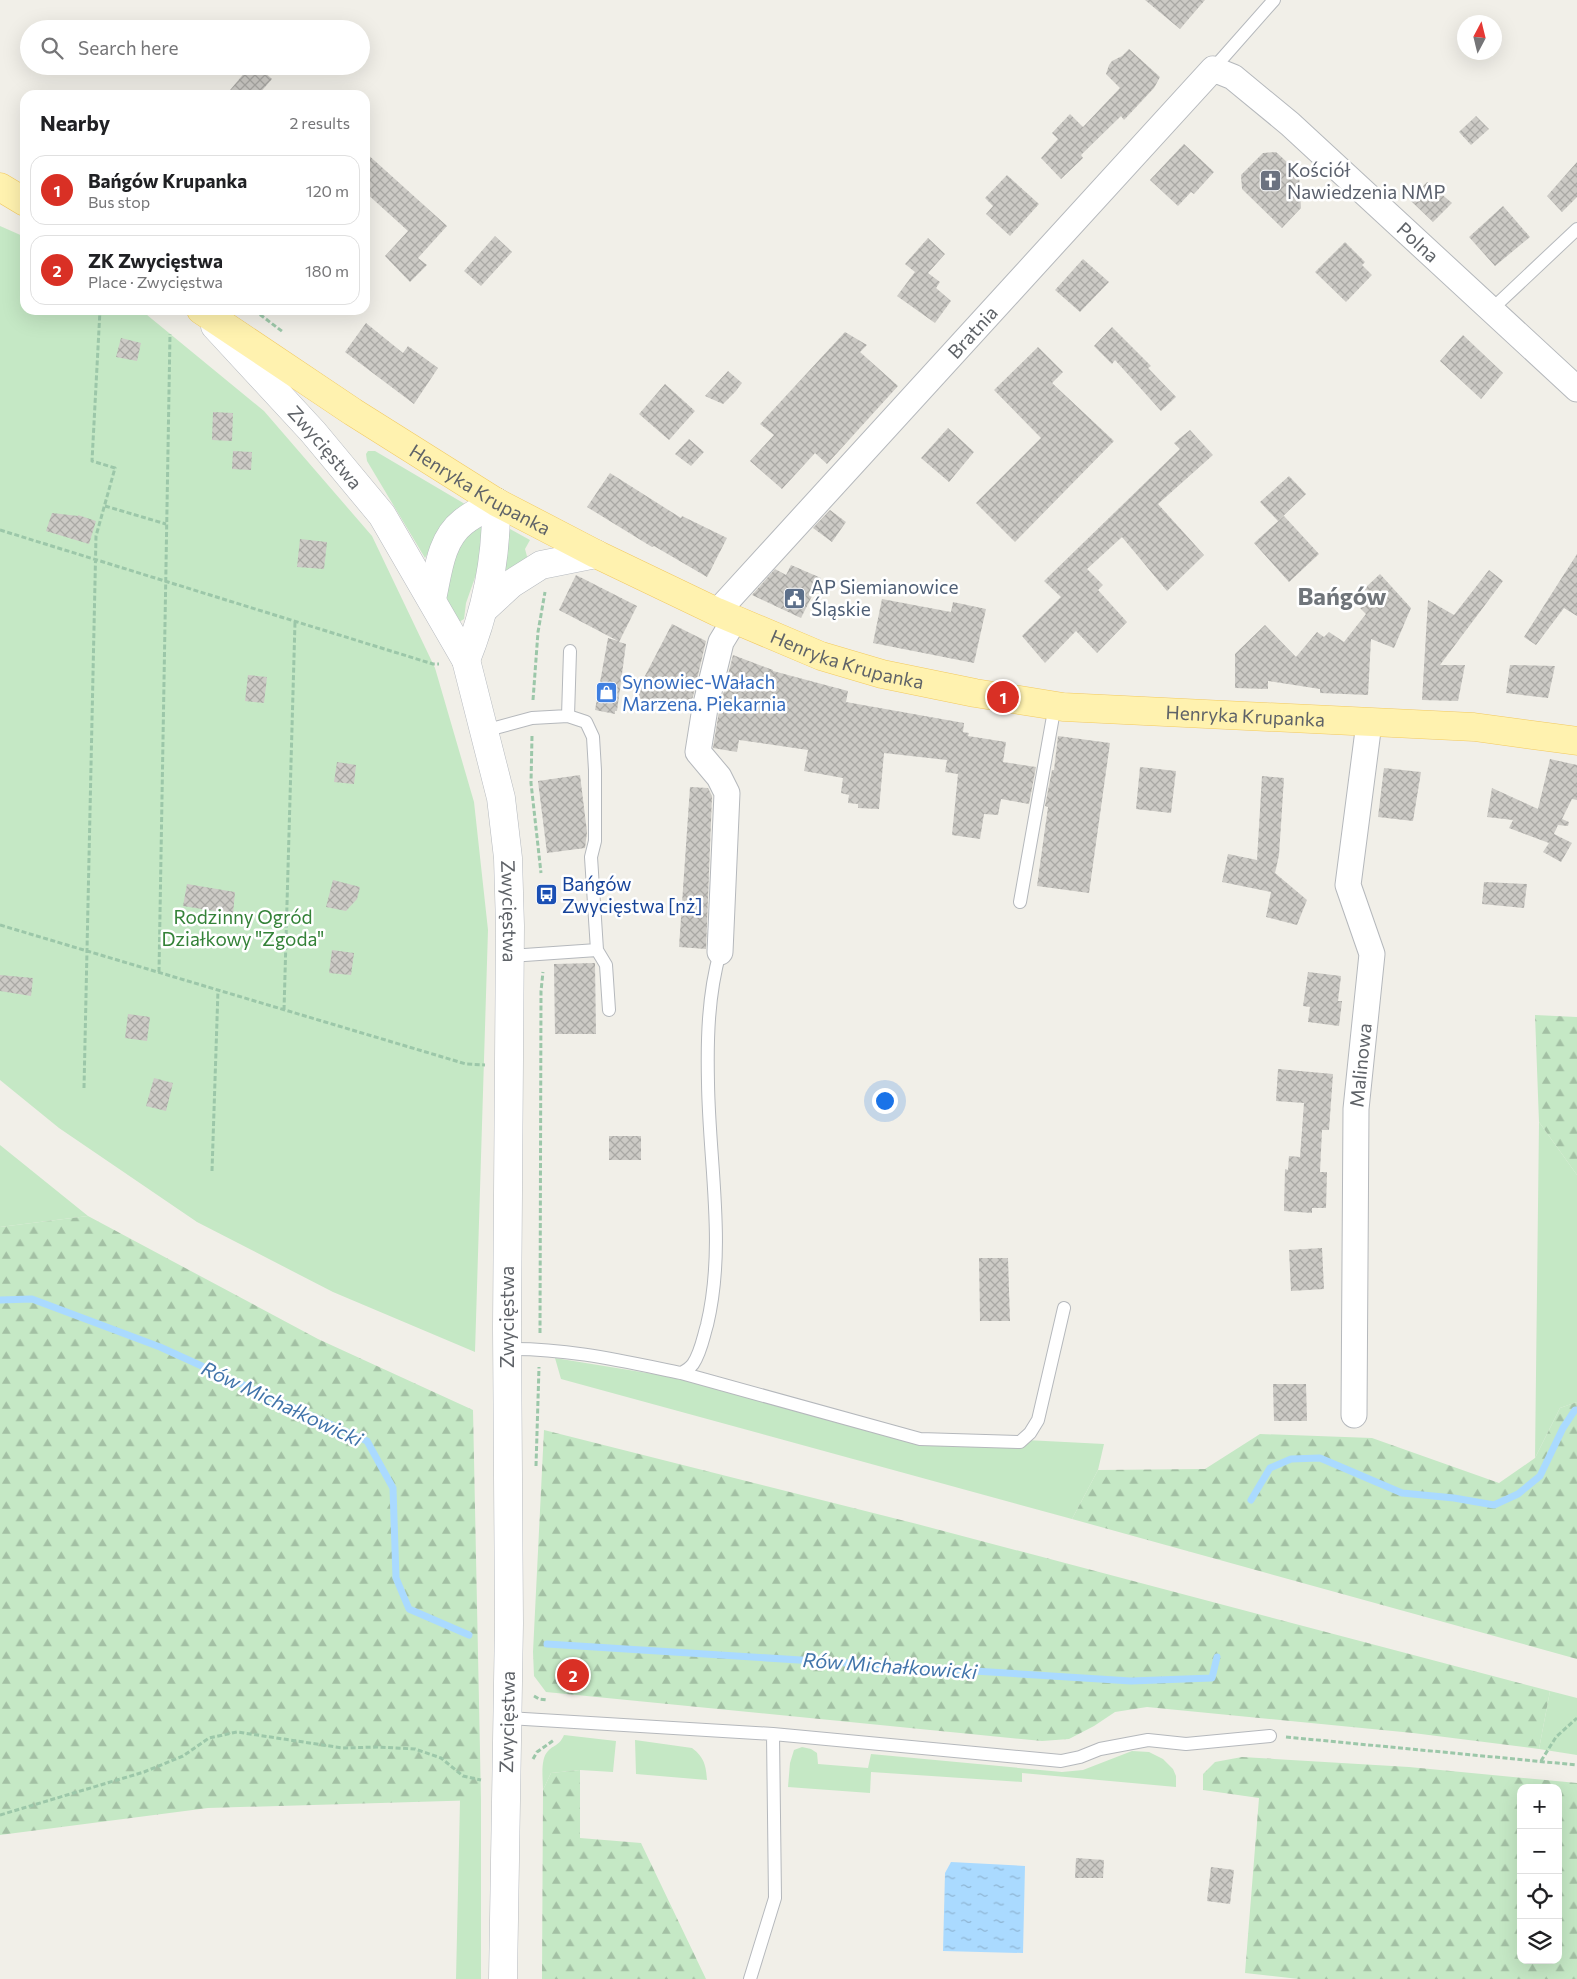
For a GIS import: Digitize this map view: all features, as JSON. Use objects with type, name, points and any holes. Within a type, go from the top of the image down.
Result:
[{"type":"main road","points":[[0,188],[20,199]]},
{"type":"main road","name":"Zwycięstwa","points":[[206,315],[313,432],[382,515],[466,660],[501,798],[508,858],[510,956],[507,1349],[508,1718],[503,1979]]},
{"type":"main road","name":"Henryka Krupanka","points":[[208,315],[345,407],[496,502],[596,554],[726,616],[821,656],[882,674],[975,693],[1055,705],[1474,727],[1577,741]]},
{"type":"main road","points":[[432,599],[448,539],[462,522],[496,502]]},
{"type":"main road","points":[[466,660],[484,608],[495,546],[496,502]]},
{"type":"main road","points":[[484,608],[511,584],[541,565],[596,554]]},
{"type":"street","name":"Polna","points":[[1223,73],[1290,124],[1577,389]]},
{"type":"street","name":"Bratnia","points":[[720,952],[727,793],[719,777],[698,752],[705,708],[726,616],[1223,73]]},
{"type":"street","name":"Malinowa","points":[[1354,1414],[1356,1109],[1372,954],[1348,885],[1369,722]]},
{"type":"lane","points":[[1223,73],[1274,0]]},
{"type":"lane","points":[[1491,310],[1577,229]]},
{"type":"lane","points":[[568,716],[570,651]]},
{"type":"lane","points":[[1020,902],[1055,705]]},
{"type":"lane","points":[[484,731],[532,718],[568,716],[586,722],[593,737],[595,841],[592,857],[597,950],[606,966],[609,1010]]},
{"type":"lane","points":[[510,956],[597,950]]},
{"type":"lane","points":[[681,1374],[692,1365],[701,1347],[715,1283],[716,1223],[711,1152],[708,1047],[709,1011],[714,975],[720,952]]},
{"type":"lane","points":[[507,1349],[534,1348],[585,1353],[681,1374],[920,1439],[1020,1442],[1030,1433],[1038,1420],[1064,1308]]},
{"type":"lane","points":[[508,1718],[773,1734],[1061,1762],[1080,1758],[1100,1748],[1148,1740],[1186,1744],[1270,1736]]},
{"type":"lane","points":[[750,1979],[775,1898],[773,1734]]},
{"type":"path","points":[[84,1088],[96,536],[115,468],[92,461],[100,315]]},
{"type":"path","points":[[261,315],[286,334]]},
{"type":"path","points":[[159,972],[170,334]]},
{"type":"path","points":[[105,506],[166,524]]},
{"type":"path","points":[[0,530],[295,622],[433,664],[440,664],[442,673]]},
{"type":"path","points":[[284,1010],[295,622]]},
{"type":"path","points":[[0,925],[466,1064],[487,1065]]},
{"type":"path","points":[[212,1171],[218,990]]},
{"type":"path","points":[[1541,1761],[1556,1737],[1577,1718]]},
{"type":"path","points":[[0,1815],[144,1772],[184,1756],[208,1738],[237,1732],[343,1748],[416,1749],[441,1758],[463,1776],[487,1782],[506,1779]]},
{"type":"path","points":[[1270,1736],[1577,1765]]},
{"type":"green space","name":"Rodzinny Ogród Działkowy \"Zgoda\"","points":[[0,226],[20,235],[20,315],[147,315],[264,411],[372,536],[435,668],[474,802],[488,930],[475,1352],[333,1292],[197,1222],[59,1128],[0,1080]]},
{"type":"green space","points":[[368,451],[375,451],[470,507],[439,534],[425,558],[367,461],[366,454]]},
{"type":"green space","points":[[484,525],[484,552],[466,603],[464,619],[459,622],[452,613],[445,593],[457,544],[475,529]]},
{"type":"green space","points":[[510,529],[530,540],[525,549],[528,560],[500,579],[506,530]]},
{"type":"green space","points":[[1535,1015],[1577,1017],[1577,1175],[1539,1122]]},
{"type":"green space","points":[[1539,1122],[1577,1175],[1577,1402],[1560,1408],[1535,1458]]},
{"type":"green space","points":[[0,1145],[88,1216],[0,1227]]},
{"type":"green space","points":[[88,1216],[318,1339],[473,1410],[481,1800],[208,1808],[0,1835],[0,1227]]},
{"type":"green space","points":[[555,1358],[777,1394],[930,1435],[1104,1444],[1098,1470],[1072,1519],[561,1379]]},
{"type":"green space","points":[[1577,1402],[1577,1659],[1072,1519],[1098,1470],[1205,1469],[1260,1434],[1372,1438],[1499,1483],[1535,1458],[1560,1408]]},
{"type":"green space","points":[[544,1430],[917,1524],[1550,1691],[1539,1749],[1413,1733],[1147,1707],[1115,1712],[1069,1739],[1042,1741],[546,1692],[534,1676],[533,1652]]},
{"type":"green space","points":[[1550,1691],[1577,1698],[1577,1755],[1539,1749]]},
{"type":"green space","points":[[564,1735],[616,1741],[613,1772],[580,1770],[551,1773],[543,1790],[542,1769],[545,1755],[559,1743]]},
{"type":"green space","points":[[635,1740],[692,1748],[704,1762],[707,1780],[636,1774]]},
{"type":"green space","points":[[802,1747],[817,1753],[818,1764],[868,1768],[871,1754],[1062,1772],[1083,1770],[1132,1751],[1149,1752],[1163,1759],[1173,1769],[1176,1776],[1176,1787],[1022,1773],[1022,1782],[871,1772],[870,1793],[788,1787],[790,1763],[794,1750]]},
{"type":"green space","points":[[1242,1757],[1409,1767],[1577,1783],[1577,1979],[1299,1979],[1245,1973],[1259,1798],[1203,1790],[1203,1774],[1215,1762]]},
{"type":"green space","points":[[580,1770],[580,1838],[641,1843],[706,1979],[542,1979],[543,1790],[551,1773]]},
{"type":"green space","points":[[460,1800],[481,1800],[481,1979],[456,1979]]},
{"type":"water","points":[[951,1862],[1025,1866],[1023,1953],[943,1951],[945,1873]]},
{"type":"building","points":[[1145,0],[1205,0],[1180,29]]},
{"type":"building","points":[[1129,49],[1160,77],[1154,88],[1124,120],[1121,116],[1081,155],[1083,158],[1061,179],[1041,158],[1058,139],[1052,133],[1070,114],[1083,127],[1120,88],[1106,74],[1112,61],[1122,56]]},
{"type":"building","points":[[243,75],[268,75],[272,79],[262,90],[230,90]]},
{"type":"building","points":[[1476,116],[1489,129],[1471,145],[1459,132]]},
{"type":"building","points":[[1184,144],[1214,172],[1194,194],[1191,192],[1178,206],[1150,180]]},
{"type":"building","name":"Kościół Nawiedzenia NMP","points":[[1276,152],[1299,173],[1301,208],[1282,228],[1242,189],[1241,175],[1263,153]]},
{"type":"building","points":[[370,157],[447,226],[418,258],[427,265],[410,282],[385,256],[408,231],[370,197]]},
{"type":"building","points":[[1577,162],[1577,197],[1562,212],[1547,196]]},
{"type":"building","points":[[1007,175],[1039,204],[1010,236],[986,214],[993,206],[985,198]]},
{"type":"building","points":[[1427,182],[1452,203],[1433,222],[1410,200]]},
{"type":"building","points":[[1503,206],[1530,237],[1495,266],[1469,237]]},
{"type":"building","points":[[495,236],[512,252],[481,286],[464,271]]},
{"type":"building","points":[[928,238],[945,254],[928,273],[940,282],[936,288],[951,301],[935,323],[897,296],[915,272],[905,264]]},
{"type":"building","points":[[1345,242],[1365,262],[1362,265],[1372,275],[1346,302],[1315,272]]},
{"type":"building","points":[[1083,259],[1109,282],[1080,312],[1055,290]]},
{"type":"building","points":[[366,323],[403,353],[408,346],[438,368],[414,404],[345,352]]},
{"type":"building","points":[[1112,327],[1151,366],[1148,368],[1176,397],[1161,411],[1115,360],[1112,364],[1094,346]]},
{"type":"building","points":[[845,332],[867,345],[860,352],[898,386],[827,464],[815,453],[782,489],[750,461],[774,435],[760,424]]},
{"type":"building","points":[[1463,335],[1503,373],[1481,399],[1440,361]]},
{"type":"building","points":[[121,338],[141,343],[137,361],[116,357]]},
{"type":"building","points":[[1038,347],[1063,372],[1052,383],[1114,441],[1015,542],[976,503],[1041,438],[994,390]]},
{"type":"building","points":[[728,371],[742,383],[736,391],[723,404],[705,396]]},
{"type":"building","points":[[665,384],[695,411],[669,440],[639,414]]},
{"type":"building","points":[[213,412],[233,413],[232,441],[212,440]]},
{"type":"building","points":[[948,428],[974,452],[949,482],[921,458]]},
{"type":"building","points":[[1190,430],[1213,455],[1158,504],[1204,555],[1167,591],[1122,537],[1087,569],[1103,585],[1098,590],[1127,622],[1097,653],[1076,631],[1045,663],[1022,636],[1061,597],[1044,581],[1180,449],[1174,443]]},
{"type":"building","points":[[689,439],[704,452],[691,466],[675,454]]},
{"type":"building","points":[[233,451],[252,452],[251,470],[232,469]]},
{"type":"building","points":[[610,473],[681,518],[682,516],[727,538],[707,577],[654,546],[652,547],[587,507]]},
{"type":"building","points":[[1289,476],[1306,494],[1278,521],[1260,502]]},
{"type":"building","points":[[830,510],[846,522],[832,542],[813,528]]},
{"type":"building","points":[[52,513],[78,515],[96,521],[89,544],[46,531]]},
{"type":"building","points":[[1284,516],[1319,554],[1289,582],[1254,543]]},
{"type":"building","points":[[300,539],[327,542],[324,569],[297,567]]},
{"type":"building","points":[[1577,554],[1577,616],[1564,608],[1536,645],[1524,637]]},
{"type":"building","points":[[791,565],[821,578],[801,618],[752,595],[775,569],[786,575]]},
{"type":"building","points":[[1489,570],[1503,581],[1440,665],[1465,665],[1458,701],[1422,700],[1428,600],[1454,615]]},
{"type":"building","points":[[1380,574],[1411,608],[1394,648],[1371,639],[1368,695],[1320,693],[1320,689],[1268,681],[1268,689],[1235,688],[1235,654],[1265,625],[1296,657],[1317,632],[1324,637],[1329,632],[1344,642],[1366,614],[1360,608],[1372,597],[1364,589]]},
{"type":"building","points":[[576,575],[637,606],[619,642],[626,644],[617,711],[615,711],[615,714],[595,710],[608,638],[618,641],[559,610]]},
{"type":"building","points":[[882,599],[951,612],[953,602],[986,609],[974,663],[873,643]]},
{"type":"building","points":[[672,624],[706,641],[690,709],[634,697]]},
{"type":"building","points":[[733,655],[773,671],[848,691],[846,702],[964,723],[963,732],[969,733],[968,736],[1006,742],[1003,762],[1036,767],[1029,804],[1001,799],[998,815],[984,814],[980,839],[952,835],[958,774],[945,772],[947,760],[884,753],[879,809],[858,808],[858,804],[848,803],[849,795],[841,793],[843,778],[804,771],[808,750],[739,740],[737,752],[713,748],[719,711]]},
{"type":"building","points":[[1510,665],[1555,666],[1548,698],[1506,693]]},
{"type":"building","points":[[248,675],[267,677],[264,703],[245,701]]},
{"type":"building","points":[[1058,736],[1110,743],[1089,893],[1037,886],[1048,807],[1045,806],[1052,770],[1054,770]]},
{"type":"building","points":[[1550,759],[1577,765],[1577,800],[1572,799],[1562,819],[1569,822],[1568,826],[1558,825],[1553,836],[1554,834],[1572,843],[1561,862],[1543,852],[1549,843],[1509,828],[1513,820],[1487,817],[1492,788],[1538,809]]},
{"type":"building","points":[[337,762],[356,765],[354,784],[334,782]]},
{"type":"building","points":[[1140,767],[1176,771],[1171,813],[1136,809]]},
{"type":"building","points":[[1384,768],[1421,772],[1413,821],[1378,817]]},
{"type":"building","points":[[580,775],[587,832],[585,848],[547,853],[538,781]]},
{"type":"building","points":[[1262,776],[1284,778],[1279,855],[1275,873],[1307,900],[1297,925],[1266,917],[1271,892],[1222,882],[1228,854],[1257,860]]},
{"type":"building","points":[[690,787],[708,788],[712,796],[706,949],[679,947]]},
{"type":"building","points":[[333,880],[360,887],[357,899],[346,911],[326,907]]},
{"type":"building","points":[[1484,882],[1527,884],[1524,908],[1482,904]]},
{"type":"building","points":[[187,884],[235,892],[233,914],[183,906]]},
{"type":"building","points":[[332,950],[354,953],[351,975],[329,973]]},
{"type":"building","points":[[595,963],[596,1034],[555,1034],[554,964]]},
{"type":"building","points":[[1308,972],[1341,976],[1338,1001],[1342,1001],[1339,1026],[1308,1022],[1310,1007],[1303,1006]]},
{"type":"building","points":[[0,975],[33,978],[31,996],[0,991]]},
{"type":"building","points":[[128,1014],[150,1017],[147,1041],[125,1038]]},
{"type":"building","points":[[1278,1069],[1333,1074],[1329,1130],[1322,1130],[1320,1172],[1327,1172],[1326,1208],[1312,1208],[1312,1213],[1284,1211],[1285,1169],[1288,1170],[1289,1156],[1300,1157],[1304,1103],[1276,1101]]},
{"type":"building","points":[[154,1078],[173,1083],[166,1111],[146,1106]]},
{"type":"building","points":[[609,1136],[641,1136],[641,1160],[609,1160]]},
{"type":"building","points":[[1322,1248],[1324,1289],[1291,1291],[1289,1250]]},
{"type":"building","points":[[979,1258],[1008,1258],[1010,1321],[980,1321]]},
{"type":"building","points":[[1273,1384],[1306,1384],[1307,1421],[1274,1421]]},
{"type":"building","points":[[1076,1858],[1104,1860],[1103,1878],[1075,1878]]},
{"type":"building","points":[[1211,1867],[1234,1870],[1230,1904],[1207,1901]]},
{"type":"waterway","name":"Rów Michałkowicki","points":[[0,1300],[32,1299],[160,1347],[367,1441],[393,1488],[396,1578],[409,1609],[469,1635]]},
{"type":"waterway","name":"Rów Michałkowicki","points":[[1251,1500],[1270,1468],[1291,1459],[1320,1458],[1402,1493],[1454,1498],[1494,1505],[1518,1494],[1540,1476],[1563,1428],[1575,1410],[1577,1410]]},
{"type":"waterway","name":"Rów Michałkowicki","points":[[547,1644],[1131,1681],[1212,1678],[1217,1657]]},
{"type":"place","name":"Kościół Nawiedzenia NMP","points":[[1271,181]]},
{"type":"place","name":"AP Siemianowice Śląskie","points":[[795,598]]},
{"type":"place","name":"Synowiec-Wałach Marzena. Piekarnia","points":[[606,693]]},
{"type":"place","name":"Bańgów Krupanka","points":[[1003,697]]},
{"type":"place","name":"Bańgów Zwycięstwa [nż]","points":[[546,895]]},
{"type":"place","name":"ZK Zwycięstwa","points":[[573,1675]]},
{"type":"district","name":"Bańgów","points":[[1342,597]]}]
